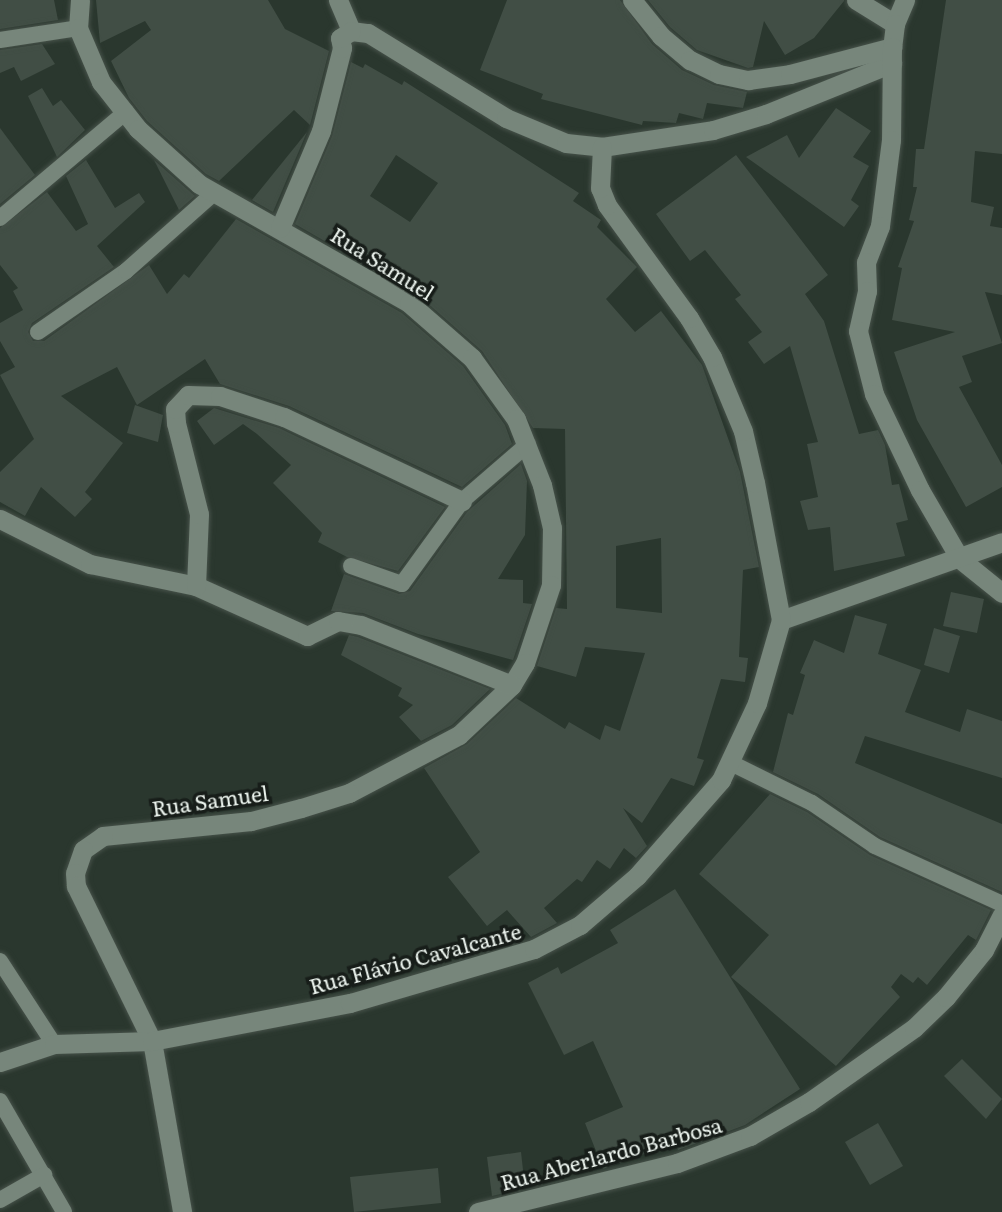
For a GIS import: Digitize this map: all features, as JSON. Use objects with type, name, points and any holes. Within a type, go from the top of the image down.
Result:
[{"type":"street","name":"Rua Samuel","points":[[80,0],[78,28],[101,82],[138,129],[214,193],[409,303],[472,358],[516,419],[528,444],[552,528],[551,584],[537,634],[512,685],[459,735],[349,793],[251,821],[103,836],[83,850],[75,873],[76,886],[152,1041]]},
{"type":"street","points":[[338,0],[351,31]]},
{"type":"street","points":[[632,0],[661,36],[690,60],[719,74],[748,80],[892,55]]},
{"type":"street","points":[[856,0],[895,24]]},
{"type":"street","points":[[905,0],[895,24],[891,139],[880,226],[866,262],[867,292],[858,331],[874,394],[920,490],[960,559],[1002,593]]},
{"type":"street","points":[[280,228],[321,131],[340,38],[351,31],[368,33],[535,132],[566,143],[602,147],[665,141],[726,126],[892,55]]},
{"type":"street","name":"Rua Flávio Cavalcante","points":[[0,1062],[54,1044],[152,1041],[350,1003],[550,942],[580,925],[637,876],[683,826],[731,763],[757,703],[781,620],[752,467],[730,395],[689,318],[607,205],[600,188],[602,147]]},
{"type":"street","points":[[196,586],[199,514],[176,423],[176,409],[188,395],[220,396],[284,417],[462,500]]},
{"type":"street","points":[[0,519],[90,564],[196,586],[307,636],[338,621],[361,625],[512,685]]},
{"type":"street","points":[[781,620],[1002,542]]},
{"type":"street","name":"Rua Aberlardo Barbosa","points":[[478,1212],[677,1163],[768,1126],[914,1028],[946,997],[984,950],[1002,915]]},
{"type":"street","points":[[152,1041],[182,1212]]},
{"type":"lane","points":[[0,40],[78,28]]},
{"type":"lane","points":[[0,218],[126,112]]},
{"type":"lane","points":[[38,331],[126,271],[214,193]]},
{"type":"lane","points":[[351,566],[402,584],[462,500],[528,444]]},
{"type":"lane","points":[[731,763],[812,803],[875,846],[1002,904]]},
{"type":"lane","points":[[0,961],[54,1044]]},
{"type":"lane","points":[[0,1101],[64,1212]]},
{"type":"lane","points":[[0,1200],[44,1175]]},
{"type":"building","points":[[0,0],[54,0],[58,20],[0,29]]},
{"type":"building","points":[[96,0],[268,0],[285,29],[329,51],[310,125],[294,110],[219,181],[206,174],[147,121],[129,98],[111,61],[151,30],[145,21],[100,43]]},
{"type":"building","points":[[507,0],[620,0],[652,44],[682,70],[714,85],[747,92],[743,108],[707,103],[703,119],[679,113],[676,123],[643,121],[642,125],[541,99],[543,94],[480,70]]},
{"type":"building","points":[[648,0],[844,1],[814,38],[785,55],[764,21],[753,67],[748,68],[697,50],[670,27]]},
{"type":"building","points":[[946,0],[1002,0],[1002,154],[975,151],[971,202],[994,207],[990,226],[1002,228],[1002,295],[985,292],[1002,343],[962,356],[972,382],[959,387],[1002,465],[1002,487],[966,507],[917,420],[894,352],[955,332],[892,320],[902,268],[898,267],[914,221],[909,220],[917,187],[913,187],[916,149],[924,149]]},
{"type":"building","points":[[42,44],[55,64],[21,81],[14,67],[0,73],[0,50]]},
{"type":"building","points":[[351,62],[363,68],[365,64],[402,85],[404,81],[579,193],[573,201],[601,220],[597,227],[637,267],[606,299],[635,332],[661,311],[702,365],[740,472],[759,567],[743,570],[739,657],[748,658],[745,682],[721,679],[697,758],[704,760],[694,786],[671,778],[642,823],[623,808],[647,846],[636,858],[624,848],[610,869],[597,860],[582,882],[577,879],[544,908],[557,923],[531,937],[507,910],[487,926],[448,877],[480,852],[424,768],[467,744],[516,698],[565,729],[569,722],[600,740],[605,725],[620,731],[645,653],[585,647],[576,677],[537,666],[556,608],[567,609],[565,429],[533,428],[482,351],[417,294],[295,224],[332,136]],"holes":[[[396,155],[438,183],[410,222],[370,196]],[[661,538],[662,613],[616,608],[616,546]]]},
{"type":"building","points":[[42,88],[53,106],[61,100],[85,130],[57,157],[28,96]]},
{"type":"building","points":[[836,108],[871,131],[853,157],[869,166],[851,200],[859,206],[844,227],[746,157],[787,135],[799,158]]},
{"type":"building","points":[[0,128],[35,175],[0,204]]},
{"type":"building","points":[[307,132],[273,212],[252,200]]},
{"type":"building","points":[[736,155],[828,275],[805,294],[824,321],[859,434],[878,430],[885,445],[892,485],[899,484],[908,520],[896,523],[905,556],[834,571],[830,527],[808,530],[800,501],[818,497],[807,444],[818,442],[790,346],[764,364],[748,342],[762,332],[735,299],[741,295],[705,250],[690,261],[656,214]]},
{"type":"building","points":[[86,160],[115,208],[139,193],[145,202],[97,246],[114,267],[32,323],[28,332],[33,341],[44,341],[149,265],[167,294],[184,274],[189,278],[236,219],[402,313],[463,366],[505,425],[512,444],[462,487],[289,406],[220,384],[205,359],[137,405],[117,367],[61,396],[123,443],[85,492],[92,499],[75,517],[41,487],[25,516],[0,502],[0,472],[34,439],[0,375],[15,367],[0,341],[0,323],[23,310],[13,291],[18,288],[0,265],[0,228],[47,192],[76,231],[88,224],[66,176]]},
{"type":"building","points":[[154,160],[195,196],[179,210]]},
{"type":"building","points":[[135,405],[163,415],[158,442],[127,433]]},
{"type":"building","points":[[214,408],[279,428],[445,507],[398,571],[347,557],[318,542],[322,533],[273,483],[291,465],[257,434],[243,424],[214,445],[197,421]]},
{"type":"building","points":[[521,464],[527,481],[525,535],[498,579],[523,580],[523,603],[532,604],[513,660],[418,634],[363,613],[331,611],[344,574],[399,594],[410,591],[467,512]]},
{"type":"building","points":[[951,592],[984,599],[977,633],[943,626]]},
{"type":"building","points":[[855,615],[887,624],[878,654],[921,670],[905,712],[960,732],[967,709],[1002,721],[1002,778],[865,736],[855,763],[1002,824],[1002,892],[880,837],[818,794],[773,772],[788,713],[793,715],[805,675],[800,673],[814,640],[844,653]]},
{"type":"building","points":[[934,628],[960,636],[949,673],[924,665]]},
{"type":"building","points":[[349,635],[490,689],[452,725],[421,741],[399,717],[413,705],[398,696],[402,688],[341,655]]},
{"type":"building","points":[[770,794],[807,812],[870,855],[991,910],[976,940],[968,935],[927,985],[918,977],[913,983],[901,974],[891,987],[900,997],[836,1066],[731,977],[769,935],[699,874]]},
{"type":"building","points":[[675,889],[800,1089],[745,1125],[678,1150],[675,1143],[603,1169],[585,1123],[623,1107],[593,1041],[564,1055],[528,983],[558,967],[561,974],[618,943],[610,930]]},
{"type":"building","points":[[962,1059],[1002,1099],[986,1119],[944,1076]]},
{"type":"building","points":[[878,1123],[903,1166],[870,1185],[845,1142]]},
{"type":"building","points":[[521,1152],[525,1188],[492,1196],[487,1157]]},
{"type":"building","points":[[438,1168],[441,1203],[354,1212],[350,1177]]}]
